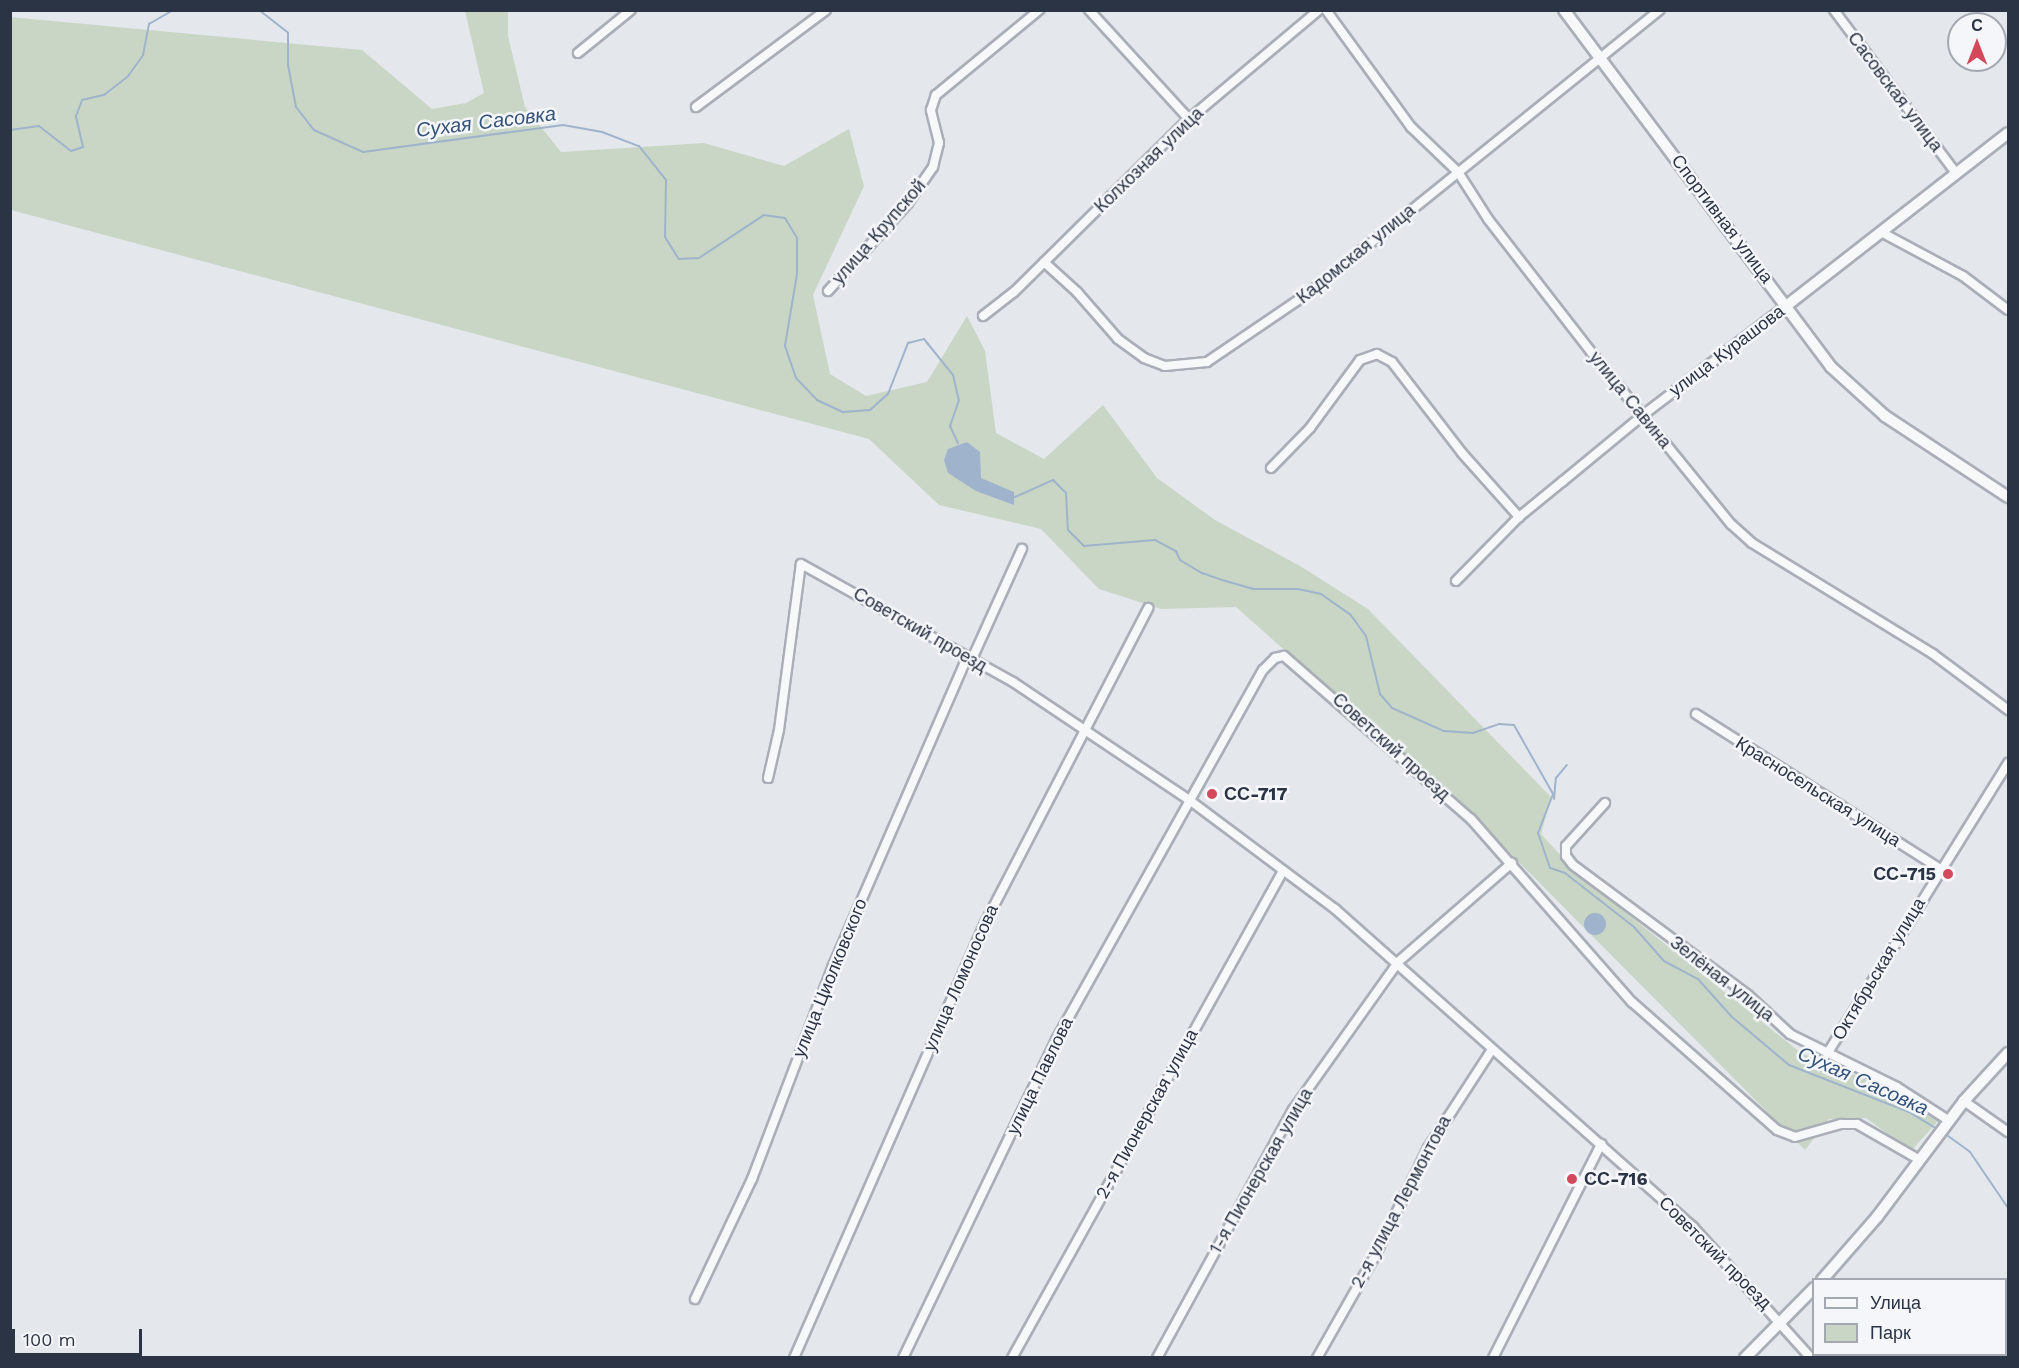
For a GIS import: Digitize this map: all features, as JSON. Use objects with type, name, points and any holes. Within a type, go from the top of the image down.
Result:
[{"type":"street","points":[[578,53],[631,10]]},
{"type":"street","points":[[696,106],[826,10]]},
{"type":"street","name":"улица Крупской","points":[[828,291],[908,203],[933,167],[939,143],[931,110],[936,95],[1039,10]]},
{"type":"street","points":[[1089,10],[1190,119]]},
{"type":"street","name":"Колхозная улица","points":[[983,316],[1044,262],[1190,119],[1319,10]]},
{"type":"street","name":"улица Савина","points":[[1326,10],[1411,127],[1458,172],[1488,219],[1712,503],[1752,543],[1847,603],[1879,618],[2008,710]]},
{"type":"street","name":"Спортивная улица","points":[[1564,10],[1831,367],[1884,416],[2008,497]]},
{"type":"street","name":"Кадомская улица","points":[[1044,262],[1134,351],[1166,366],[1197,365],[1218,358],[1310,292],[1599,55],[1659,10]]},
{"type":"street","name":"Сасовская улица","points":[[1834,10],[1956,173]]},
{"type":"street","name":"улица Курашова","points":[[1456,581],[1519,518],[1643,415],[2008,133]]},
{"type":"street","points":[[1881,232],[1963,276],[2008,310]]},
{"type":"street","points":[[1271,468],[1310,428],[1360,360],[1377,354],[1392,362],[1461,453],[1519,518]]},
{"type":"street","name":"улица Циолковского","points":[[695,1299],[752,1179],[832,968],[969,658],[1022,549]]},
{"type":"street","name":"Советский проезд","points":[[768,778],[779,730],[801,564],[969,658],[1082,728],[1188,799],[1283,871],[1398,962],[1491,1051],[1601,1144],[1693,1227],[1782,1322],[1811,1358]]},
{"type":"street","name":"улица Ломоносова","points":[[794,1358],[985,923],[1082,728],[1148,608]]},
{"type":"street","name":"Советский проезд","points":[[1188,799],[1263,670],[1275,658],[1284,656],[1447,797],[1512,863]]},
{"type":"street","name":"Красносельская улица","points":[[1696,714],[1940,868]]},
{"type":"street","name":"Октябрьская улица","points":[[1827,1054],[1940,868],[2008,763]]},
{"type":"street","name":"улица Павлова","points":[[903,1358],[1056,1040],[1188,799]]},
{"type":"street","name":"Зелёная улица","points":[[1605,803],[1566,846],[1566,856],[1748,995],[1790,1034],[1898,1087],[1947,1121]]},
{"type":"street","points":[[1398,962],[1512,863],[1550,913],[1592,952],[1632,1002],[1777,1130],[1796,1137],[1841,1124],[1857,1124],[1918,1159]]},
{"type":"street","name":"2-я Пионерская улица","points":[[1012,1358],[1283,871]]},
{"type":"street","name":"1-я Пионерская улица","points":[[1157,1358],[1293,1110],[1398,962]]},
{"type":"street","name":"2-я улица Лермонтова","points":[[1317,1358],[1376,1254],[1428,1148],[1491,1051]]},
{"type":"street","points":[[1824,1278],[1877,1217],[1947,1121],[2008,1053]]},
{"type":"street","points":[[1964,1101],[2008,1132]]},
{"type":"street","points":[[1493,1358],[1601,1144]]},
{"type":"street","points":[[1745,1358],[1812,1290]]},
{"type":"green space","points":[[465,11],[508,11],[508,36],[525,107],[561,152],[704,143],[784,166],[849,129],[864,186],[813,295],[830,374],[866,396],[927,382],[967,316],[985,351],[996,433],[1044,459],[1103,405],[1157,478],[1215,520],[1300,566],[1368,609],[1551,797],[1541,834],[1580,876],[1801,1053],[1870,1081],[1939,1120],[1911,1151],[1866,1118],[1829,1119],[1805,1150],[1495,838],[1236,607],[1161,609],[1099,589],[1041,529],[939,505],[869,439],[11,210],[10,17],[362,50],[432,109],[466,103],[484,93]]},
{"type":"water","points":[[967,442],[980,452],[981,478],[1014,492],[1014,505],[976,491],[948,473],[944,460],[948,449]]},
{"type":"water","points":[[1591,913],[1599,913],[1606,920],[1606,928],[1599,935],[1591,935],[1584,928],[1584,920]]},
{"type":"waterway","name":"Сухая Сасовка","points":[[10,130],[39,126],[71,151],[83,147],[76,116],[82,100],[104,95],[128,76],[143,55],[149,24],[173,10]]},
{"type":"waterway","name":"Сухая Сасовка","points":[[259,10],[288,33],[288,65],[296,107],[314,130],[363,152],[563,125],[602,132],[639,146],[666,180],[665,237],[679,259],[699,258],[764,215],[785,218],[797,238],[797,274],[785,346],[796,378],[817,400],[843,412],[870,410],[888,394],[908,343],[924,339],[953,375],[959,400],[950,426],[958,443]]},
{"type":"waterway","name":"Сухая Сасовка","points":[[1015,497],[1053,480],[1066,493],[1068,530],[1084,546],[1155,540],[1176,551],[1180,560],[1202,573],[1222,580],[1253,589],[1298,589],[1321,594],[1350,614],[1366,636],[1380,694],[1392,708],[1444,731],[1473,733],[1499,724],[1514,725],[1553,794],[1538,833],[1550,868],[1565,873],[1634,927],[1664,961],[1698,979],[1732,1017],[1789,1065],[1909,1112],[1939,1130]]},
{"type":"waterway","points":[[1554,799],[1556,778],[1567,765]]},
{"type":"waterway","name":"Сухая Сасовка","points":[[1944,1133],[1970,1152],[2008,1208]]},
{"type":"place","name":"СС-717","points":[[1212,794]]},
{"type":"place","name":"СС-715","points":[[1948,874]]},
{"type":"place","name":"СС-716","points":[[1572,1179]]}]
